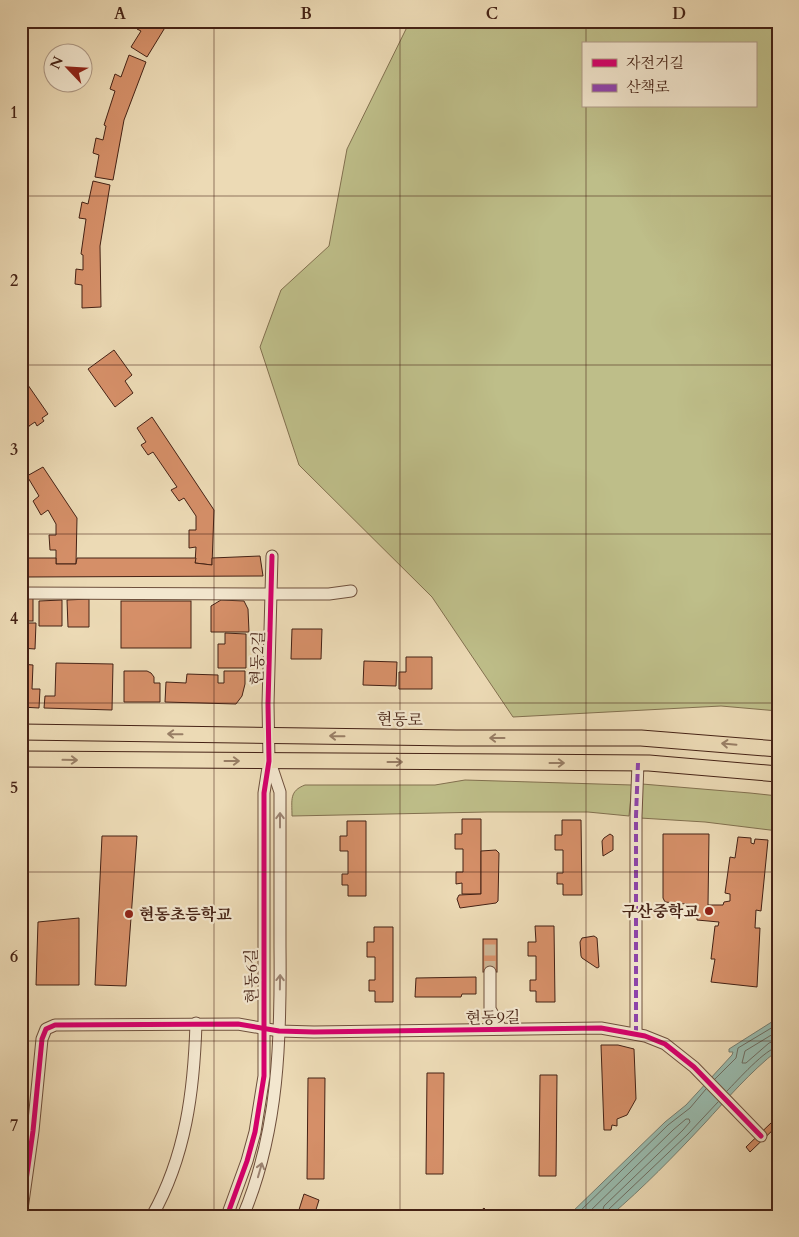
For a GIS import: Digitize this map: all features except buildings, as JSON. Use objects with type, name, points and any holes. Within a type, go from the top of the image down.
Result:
[{"type":"main road","name":"현동로","points":[[21,732],[456,738],[641,738],[710,742],[778,749]]},
{"type":"main road","points":[[21,759],[638,763],[778,774]]},
{"type":"street","name":"현동2길","points":[[269,761],[268,704],[272,556]]},
{"type":"street","points":[[21,593],[328,594],[351,591]]},
{"type":"street","name":"현동6길","points":[[227,1216],[247,1161],[261,1104],[264,1076],[264,793],[269,761]]},
{"type":"street","name":"현동6길","points":[[243,1216],[257,1178],[268,1134],[274,1094],[279,1031],[280,792],[269,761]]},
{"type":"street","points":[[636,1034],[636,816],[638,763]]},
{"type":"street","points":[[490,972],[490,1009],[501,1030]]},
{"type":"street","points":[[152,1216],[170,1178],[186,1128],[194,1079],[196,1023]]},
{"type":"street","name":"현동9길","points":[[24,1216],[22,1208],[33,1131],[42,1039],[46,1029],[55,1025],[238,1024],[279,1031],[314,1032],[601,1028],[636,1034],[665,1044],[694,1067],[761,1136]]},
{"type":"green space","points":[[410,21],[778,21],[778,711],[721,706],[513,717],[432,597],[299,465],[260,347],[281,290],[329,246],[347,149]]},
{"type":"green space","points":[[465,780],[632,785],[629,816],[588,812],[487,812],[292,816],[292,797],[296,790],[305,785],[435,785]]},
{"type":"green space","points":[[642,784],[778,796],[778,831],[705,822],[640,818]]},
{"type":"water","points":[[778,1018],[778,1050],[748,1076],[658,1172],[610,1216],[568,1216],[665,1122],[686,1105],[732,1055],[733,1052],[729,1052],[729,1049]]},
{"type":"tunnel","points":[[490,939],[490,972]]},
{"type":"marked path","points":[[636,1034],[636,816],[638,763]]},
{"type":"cycle path","points":[[227,1216],[247,1161],[255,1132],[264,1076],[264,793],[269,761],[268,704],[272,556]]},
{"type":"cycle path","points":[[24,1216],[22,1209],[33,1131],[42,1039],[46,1029],[55,1025],[238,1024],[279,1031],[314,1032],[601,1028],[645,1036],[665,1044],[694,1067],[761,1136]]},
{"type":"place","name":"구산중학교","points":[[709,911]]},
{"type":"place","name":"현동초등학교","points":[[129,914]]}]
